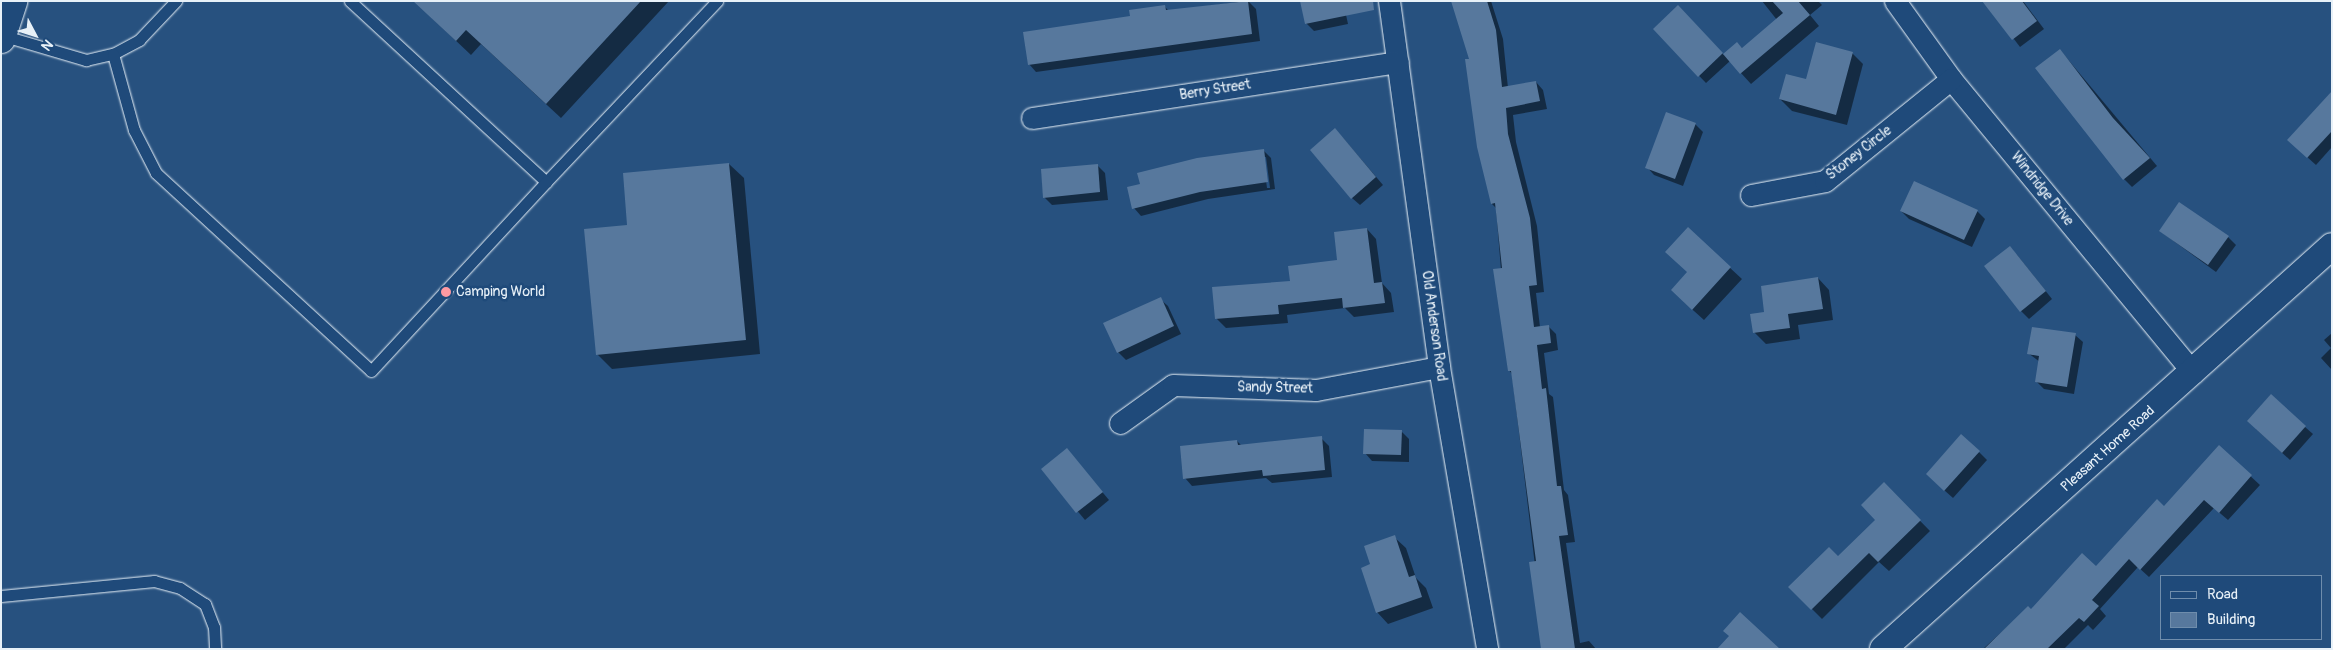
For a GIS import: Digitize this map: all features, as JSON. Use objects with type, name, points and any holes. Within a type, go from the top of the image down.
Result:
[{"type":"main road","points":[[2,37],[13,1]]},
{"type":"street","name":"Old Anderson Road","points":[[1389,1],[1440,367],[1487,649]]},
{"type":"street","name":"Windridge Drive","points":[[1895,1],[1952,79],[2194,373]]},
{"type":"street","name":"Berry Street","points":[[1032,118],[1398,62]]},
{"type":"street","name":"Stoney Circle","points":[[1751,195],[1825,181],[1952,79]]},
{"type":"street","name":"Pleasant Home Road","points":[[1883,649],[2194,373],[2332,246]]},
{"type":"street","name":"Sandy Street","points":[[1120,423],[1173,385],[1316,390],[1440,367]]},
{"type":"lane","points":[[2,37],[86,60],[113,54],[139,40],[176,1]]},
{"type":"lane","points":[[350,1],[546,182]]},
{"type":"lane","points":[[113,54],[134,130],[156,174],[371,371],[717,1]]},
{"type":"lane","points":[[1,596],[154,581],[180,588],[205,604],[214,627],[215,649]]},
{"type":"building","points":[[413,1],[641,1],[546,104],[466,30],[456,41]]},
{"type":"building","points":[[1248,1],[1252,34],[1028,65],[1023,32],[1130,16],[1129,10],[1165,5],[1166,10]]},
{"type":"building","points":[[1300,1],[1373,1],[1374,10],[1305,24]]},
{"type":"building","points":[[1451,1],[1487,1],[1496,30],[1502,87],[1536,81],[1540,101],[1506,108],[1508,134],[1530,218],[1537,285],[1529,286],[1534,327],[1549,325],[1551,343],[1537,345],[1542,389],[1546,388],[1557,486],[1561,486],[1568,535],[1559,536],[1575,649],[1541,649],[1529,562],[1536,561],[1511,371],[1508,371],[1493,269],[1502,268],[1495,203],[1491,204],[1477,147],[1465,59],[1469,59]]},
{"type":"building","points":[[1772,1],[1798,1],[1810,15],[1740,74],[1723,54],[1737,42],[1742,48],[1783,13]]},
{"type":"building","points":[[1982,1],[2022,1],[2037,21],[2012,40]]},
{"type":"building","points":[[1678,5],[1723,53],[1698,77],[1653,29]]},
{"type":"building","points":[[1816,42],[1853,52],[1836,115],[1779,99],[1786,74],[1806,79]]},
{"type":"building","points":[[2060,49],[2113,118],[2150,158],[2123,180],[2035,68]]},
{"type":"building","points":[[2332,91],[2332,131],[2307,158],[2287,140]]},
{"type":"building","points":[[1666,112],[1696,123],[1675,179],[1645,168]]},
{"type":"building","points":[[1335,128],[1376,177],[1351,199],[1310,150]]},
{"type":"building","points":[[1264,149],[1268,182],[1200,192],[1132,209],[1127,187],[1140,184],[1137,173],[1197,158]]},
{"type":"building","points":[[729,163],[746,340],[596,355],[584,229],[627,225],[623,173]]},
{"type":"building","points":[[1098,164],[1100,192],[1043,198],[1041,169]]},
{"type":"building","points":[[1914,181],[1978,210],[1964,240],[1900,211]]},
{"type":"building","points":[[2179,202],[2229,236],[2208,265],[2159,231]]},
{"type":"building","points":[[1688,227],[1731,267],[1692,310],[1671,290],[1687,272],[1665,252]]},
{"type":"building","points":[[1367,228],[1374,283],[1382,282],[1385,303],[1343,308],[1342,298],[1278,305],[1279,314],[1215,319],[1212,287],[1290,281],[1288,266],[1337,260],[1334,232]]},
{"type":"building","points":[[2010,246],[2046,291],[2020,312],[1984,266]]},
{"type":"building","points":[[1818,277],[1823,309],[1788,314],[1790,328],[1753,333],[1750,314],[1764,312],[1761,286]]},
{"type":"building","points":[[1161,297],[1174,326],[1117,353],[1103,323]]},
{"type":"building","points":[[2032,327],[2076,333],[2067,387],[2035,382],[2039,356],[2027,354]]},
{"type":"building","points":[[2271,394],[2306,426],[2282,453],[2247,421]]},
{"type":"building","points":[[1364,429],[1402,430],[1401,455],[1363,454]]},
{"type":"building","points":[[1961,434],[1980,451],[1944,491],[1926,474]]},
{"type":"building","points":[[1322,436],[1325,470],[1263,476],[1262,470],[1183,479],[1180,446],[1237,440],[1238,445]]},
{"type":"building","points":[[2219,445],[2252,475],[2219,513],[2204,500],[2140,570],[2129,559],[2092,600],[2099,606],[2084,622],[2079,618],[2047,649],[1984,649],[2028,606],[2031,609],[2082,553],[2096,566],[2157,499],[2164,506]]},
{"type":"building","points":[[1067,448],[1103,492],[1076,513],[1041,469]]},
{"type":"building","points":[[1884,482],[1921,520],[1878,562],[1869,553],[1811,610],[1788,587],[1829,547],[1838,556],[1875,520],[1861,505]]},
{"type":"building","points":[[1395,535],[1409,577],[1415,575],[1422,597],[1376,613],[1361,568],[1370,564],[1364,546]]},
{"type":"building","points":[[1740,612],[1780,649],[1717,649],[1729,636],[1723,631]]},
{"type":"place","name":"Camping World","points":[[446,292]]}]
